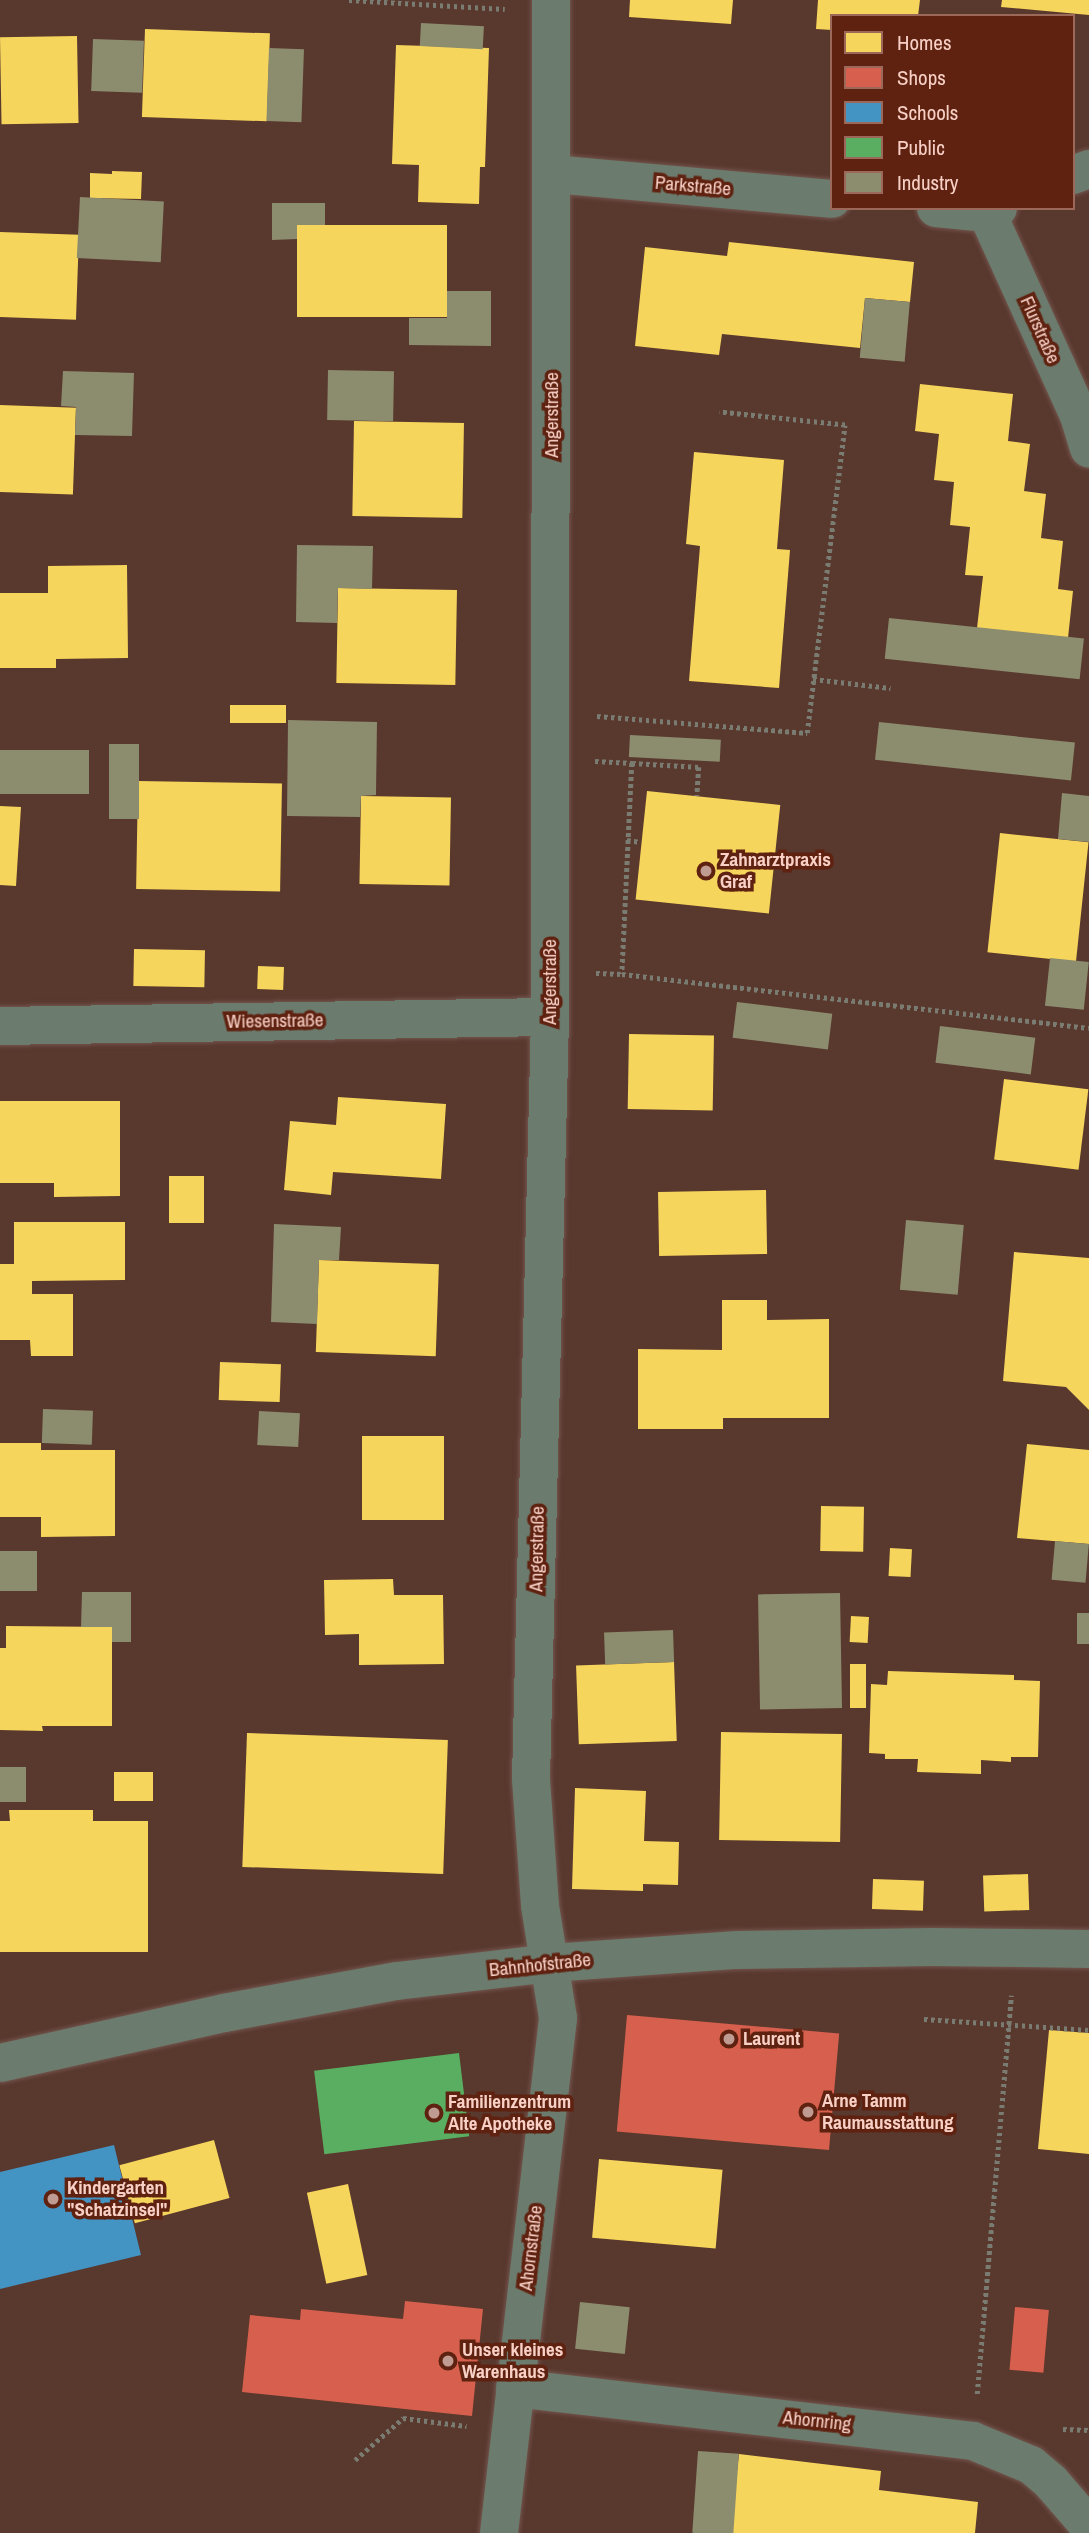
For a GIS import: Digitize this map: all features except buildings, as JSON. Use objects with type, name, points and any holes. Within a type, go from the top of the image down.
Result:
[{"type":"street","name":"Angerstraße","points":[[550,1963],[540,1905],[531,1779],[550,1017],[553,174],[551,6]]},
{"type":"street","name":"Parkstraße","points":[[553,174],[830,199]]},
{"type":"street","points":[[974,210],[993,211]]},
{"type":"street","name":"Flurstraße","points":[[993,211],[1079,416],[1089,449]]},
{"type":"street","name":"Wiesenstraße","points":[[0,1026],[550,1017]]},
{"type":"street","name":"Bahnhofstraße","points":[[0,2063],[224,2013],[397,1981],[550,1963],[738,1950],[1015,1947],[1089,1949]]},
{"type":"street","name":"Ahornstraße","points":[[499,2533],[558,2018],[550,1963]]},
{"type":"street","name":"Ahornring","points":[[515,2388],[973,2441],[1031,2465],[1051,2482],[1089,2526]]},
{"type":"path","points":[[349,0],[551,6]]},
{"type":"path","points":[[551,712],[807,733],[845,425],[720,412]]},
{"type":"path","points":[[813,679],[890,688]]},
{"type":"path","points":[[551,758],[699,767],[697,796]]},
{"type":"path","points":[[622,974],[632,763]]},
{"type":"path","points":[[627,840],[641,842]]},
{"type":"path","points":[[550,973],[622,974],[1089,1028]]},
{"type":"path","points":[[973,2441],[1015,1947]]},
{"type":"path","points":[[924,2019],[1089,2030]]},
{"type":"path","points":[[355,2460],[403,2418],[510,2432]]},
{"type":"path","points":[[1063,2429],[1089,2430]]},
{"type":"place","name":"Zahnarztpraxis Graf","points":[[706,871]]},
{"type":"place","name":"Laurent","points":[[729,2039]]},
{"type":"place","name":"Arne Tamm Raumausstattung","points":[[808,2112]]},
{"type":"place","name":"Familienzentrum Alte Apotheke","points":[[434,2113]]},
{"type":"place","name":"Kindergarten \"Schatzinsel\"","points":[[53,2199]]},
{"type":"place","name":"Unser kleines Warenhaus","points":[[448,2361]]}]
